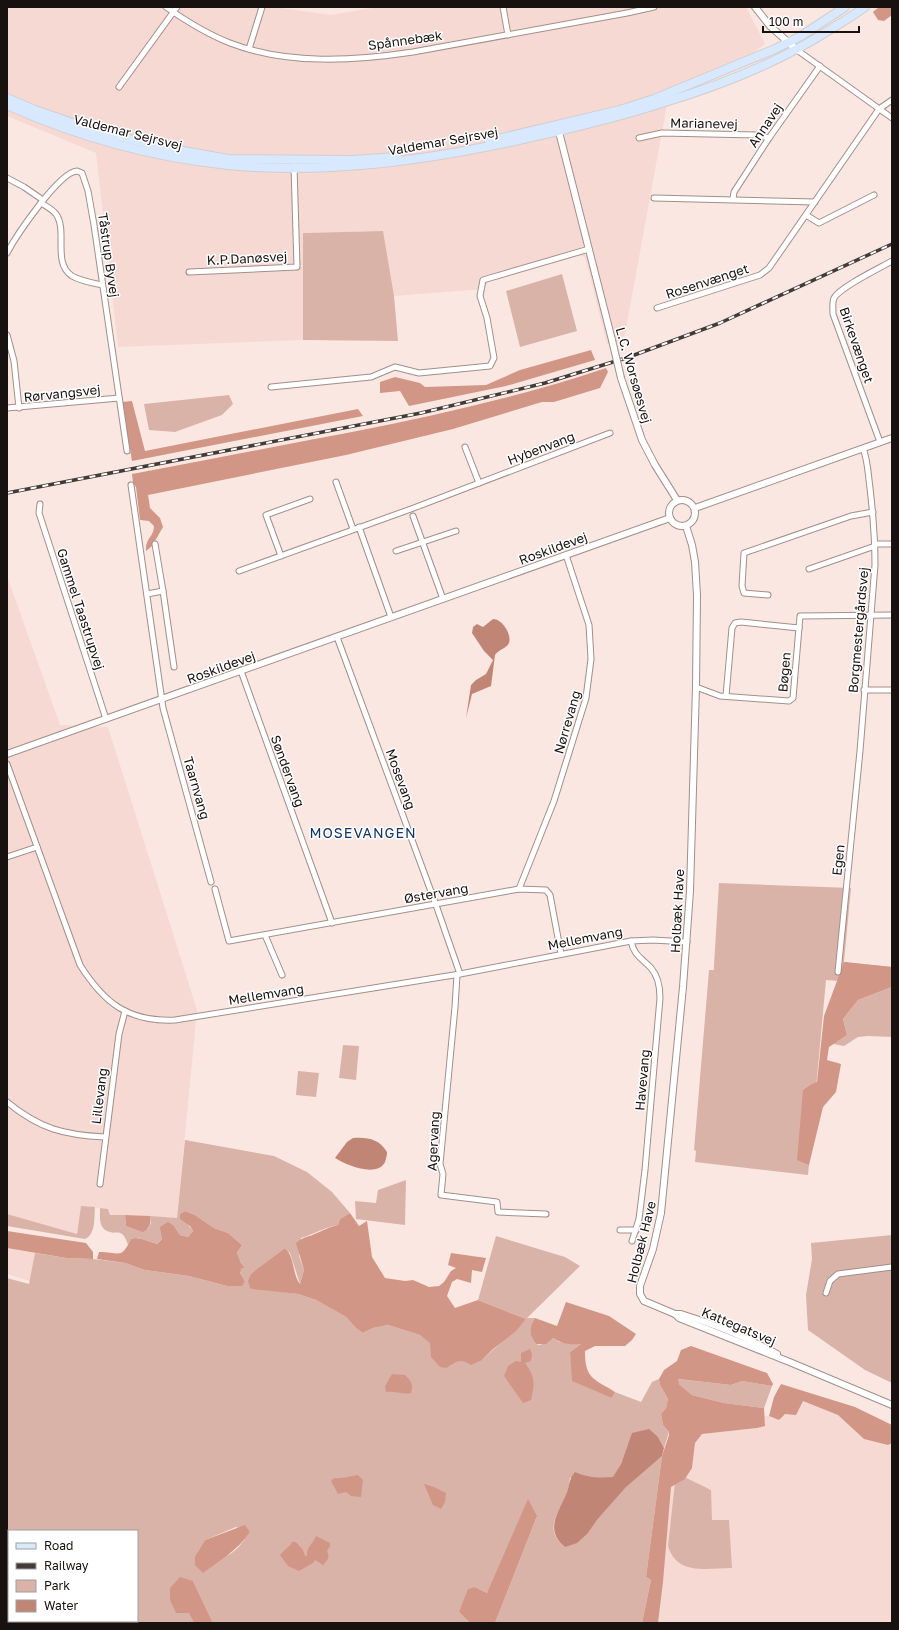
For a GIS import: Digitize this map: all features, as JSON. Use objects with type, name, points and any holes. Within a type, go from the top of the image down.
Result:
[{"type":"main road","name":"Valdemar Sejrsvej","points":[[558,129],[654,99],[755,58],[801,36],[845,7]]},
{"type":"main road","name":"Valdemar Sejrsvej","points":[[7,105],[33,117],[88,136],[159,155],[228,165],[294,165],[402,157],[470,146],[621,116],[731,80],[797,50],[865,7]]},
{"type":"main road","name":"Valdemar Sejrsvej","points":[[7,98],[90,130],[161,147],[228,159],[294,165]]},
{"type":"street","name":"Spånnebæk","points":[[166,7],[203,30],[230,43],[249,49],[293,57],[329,59],[358,58],[413,52],[654,7]]},
{"type":"street","points":[[120,87],[177,7]]},
{"type":"street","points":[[249,49],[262,7]]},
{"type":"street","points":[[503,7],[508,35]]},
{"type":"street","points":[[755,7],[770,26],[797,50],[892,118]]},
{"type":"street","name":"Annavej","points":[[734,199],[734,192],[769,138],[820,66]]},
{"type":"street","points":[[879,109],[892,100]]},
{"type":"street","name":"Rosenvænget","points":[[657,308],[760,275],[776,260],[879,109]]},
{"type":"street","name":"L.C. Worsøesvej","points":[[558,129],[621,378],[642,440],[655,465],[677,500]]},
{"type":"street","name":"Marianevej","points":[[638,138],[662,134],[756,135],[769,138]]},
{"type":"street","name":"K.P.Danøsvej","points":[[189,272],[297,267],[294,165]]},
{"type":"street","name":"Tåstrup Byvej","points":[[8,251],[42,201],[70,172],[77,171],[84,175],[94,224],[127,451]]},
{"type":"street","points":[[7,178],[24,187],[42,201],[59,219],[63,261],[67,272],[77,278],[102,285]]},
{"type":"street","points":[[806,215],[819,222],[874,195]]},
{"type":"street","points":[[654,198],[815,202]]},
{"type":"street","points":[[271,387],[371,377],[395,367],[419,373],[490,366],[494,362],[494,355],[486,314],[479,294],[484,280],[589,249]]},
{"type":"street","name":"Birkevænget","points":[[880,442],[833,314],[832,305],[834,297],[841,290],[892,261]]},
{"type":"street","points":[[7,335],[14,361],[19,408]]},
{"type":"street","name":"Rørvangsvej","points":[[7,408],[119,398]]},
{"type":"street","name":"Hybenvang","points":[[239,571],[353,529],[412,512],[479,483],[610,433]]},
{"type":"street","points":[[695,508],[892,438]]},
{"type":"street","points":[[465,447],[479,483]]},
{"type":"street","name":"Borgmestergårdsvej","points":[[860,751],[875,565],[873,512],[867,464],[863,448]]},
{"type":"street","points":[[336,482],[353,529]]},
{"type":"street","name":"Taarnvang","points":[[132,485],[163,708],[211,882]]},
{"type":"street","points":[[281,556],[266,515],[310,499]]},
{"type":"street","points":[[681,499],[690,501],[695,508],[696,514],[694,519],[686,526],[676,525],[670,518],[669,513],[671,506],[677,500],[681,499]]},
{"type":"street","name":"Gammel Taastrupvej","points":[[40,504],[40,513],[43,524],[106,719]]},
{"type":"street","points":[[412,512],[443,599]]},
{"type":"street","points":[[768,595],[744,593],[742,586],[744,553],[851,516],[873,512]]},
{"type":"street","name":"Roskildevej","points":[[7,754],[670,518]]},
{"type":"street","name":"Holbæk Have","points":[[640,1294],[640,1286],[653,1249],[661,1214],[687,942],[696,687],[696,580],[692,545],[686,526]]},
{"type":"street","points":[[359,527],[391,617]]},
{"type":"street","points":[[396,551],[456,531]]},
{"type":"street","points":[[155,544],[174,667]]},
{"type":"street","points":[[809,569],[875,545],[892,544]]},
{"type":"street","name":"Nørrevang","points":[[519,890],[554,801],[586,698],[588,687],[591,657],[589,621],[566,555]]},
{"type":"street","points":[[147,594],[163,591]]},
{"type":"street","points":[[726,696],[732,628],[735,623],[741,622],[799,628],[800,616],[892,615]]},
{"type":"street","name":"Bøgen","points":[[696,687],[714,694],[726,696],[786,702],[792,699],[799,628]]},
{"type":"street","name":"Mosevang","points":[[337,637],[436,905],[458,975]]},
{"type":"street","name":"Søndervang","points":[[241,671],[332,923]]},
{"type":"street","points":[[864,690],[892,690]]},
{"type":"street","name":"Egen","points":[[838,972],[860,751]]},
{"type":"street","name":"Mellemvang","points":[[7,764],[80,965],[92,984],[100,993],[125,1011],[153,1019],[175,1020],[458,975],[631,941],[653,940],[687,942]]},
{"type":"street","points":[[7,857],[37,847]]},
{"type":"street","name":"Østervang","points":[[215,889],[229,941],[519,890],[546,890],[548,891],[561,954]]},
{"type":"street","points":[[265,935],[282,975]]},
{"type":"street","name":"Havevang","points":[[631,941],[634,952],[652,969],[658,978],[660,998],[645,1170],[636,1230],[632,1241]]},
{"type":"street","name":"Agervang","points":[[458,975],[440,1164],[442,1174],[441,1196],[497,1202],[498,1212],[546,1214]]},
{"type":"street","name":"Lillevang","points":[[100,1184],[118,1038],[125,1011]]},
{"type":"street","points":[[7,1102],[24,1115],[47,1128],[105,1138]]},
{"type":"street","points":[[620,1230],[636,1230]]},
{"type":"street","points":[[826,1293],[831,1279],[841,1273],[892,1267]]},
{"type":"street","name":"Kattegatsvej","points":[[640,1294],[644,1300],[675,1314],[684,1320],[792,1362],[892,1405]]},
{"type":"street","name":"Kattegatsvej","points":[[675,1314],[681,1314],[714,1324],[757,1343],[792,1362]]},
{"type":"shaded area","points":[[7,7],[275,7],[331,15],[378,7],[746,7],[765,44],[750,55],[670,88],[625,334],[621,340],[607,344],[585,257],[578,255],[489,282],[484,289],[394,296],[382,231],[303,233],[303,340],[118,347],[96,153],[7,116]]},
{"type":"shaded area","points":[[879,7],[892,7],[892,15],[884,21],[878,20],[873,12]]},
{"type":"shaded area","points":[[591,350],[595,360],[506,386],[409,406],[400,391],[380,393],[380,382],[395,377],[420,383],[425,387],[486,385],[520,370]]},
{"type":"shaded area","points":[[606,368],[608,372],[600,388],[554,402],[542,402],[453,429],[346,455],[148,495],[150,508],[160,518],[163,527],[152,546],[146,551],[147,543],[153,533],[154,526],[149,521],[140,520],[136,487],[133,483],[132,474],[448,412],[512,396]]},
{"type":"shaded area","points":[[132,401],[145,451],[358,409],[363,416],[132,461],[122,402]]},
{"type":"shaded area","points":[[7,576],[60,725],[108,727],[197,1010],[177,1218],[110,1215],[108,1209],[81,1206],[77,1234],[7,1214]]},
{"type":"shaded area","points":[[844,962],[892,967],[892,987],[858,1000],[843,1019],[847,1035],[829,1047],[827,1060],[841,1064],[836,1092],[823,1107],[809,1165],[797,1160],[803,1090],[817,1082],[824,1016]]},
{"type":"shaded area","points":[[185,1211],[195,1215],[214,1228],[228,1233],[242,1245],[237,1253],[245,1268],[242,1268],[240,1273],[245,1281],[242,1286],[227,1286],[189,1276],[145,1270],[125,1263],[97,1259],[99,1252],[122,1252],[128,1246],[131,1239],[135,1238],[157,1244],[162,1239],[160,1227],[168,1222],[174,1226],[180,1235],[188,1237],[193,1231],[190,1226],[180,1219],[180,1214]]},
{"type":"shaded area","points":[[350,1213],[359,1226],[367,1221],[372,1257],[385,1278],[405,1281],[413,1280],[429,1287],[439,1286],[444,1282],[451,1271],[456,1268],[448,1265],[451,1253],[486,1258],[482,1272],[472,1270],[471,1283],[457,1279],[452,1282],[447,1296],[455,1308],[478,1300],[526,1319],[516,1331],[493,1349],[482,1360],[471,1365],[459,1361],[447,1368],[440,1367],[431,1357],[430,1343],[420,1335],[388,1325],[373,1328],[363,1333],[346,1317],[316,1300],[298,1294],[250,1288],[248,1281],[251,1274],[285,1248],[290,1256],[297,1280],[300,1284],[304,1270],[296,1243],[303,1238],[338,1225],[340,1219]]},
{"type":"shaded area","points":[[125,1215],[150,1216],[150,1226],[143,1232],[126,1226]]},
{"type":"shaded area","points":[[7,1231],[86,1243],[93,1252],[93,1259],[66,1258],[7,1248]]},
{"type":"shaded area","points":[[7,1248],[35,1253],[30,1281],[7,1274]]},
{"type":"shaded area","points":[[566,1302],[609,1316],[636,1334],[625,1346],[595,1346],[585,1351],[585,1360],[589,1373],[596,1380],[615,1392],[612,1398],[572,1381],[570,1352],[581,1344],[566,1344],[553,1338],[546,1344],[536,1344],[532,1338],[530,1328],[535,1318],[557,1326]]},
{"type":"shaded area","points":[[691,1346],[767,1373],[773,1384],[772,1386],[742,1381],[731,1385],[678,1379],[679,1384],[692,1395],[724,1403],[764,1408],[765,1426],[702,1434],[695,1443],[692,1468],[685,1479],[671,1487],[658,1623],[642,1623],[651,1580],[646,1577],[662,1456],[669,1435],[669,1432],[663,1425],[661,1414],[666,1408],[668,1399],[660,1385],[659,1379],[664,1370],[677,1361],[681,1350]]},
{"type":"shaded area","points":[[530,1349],[532,1354],[531,1361],[525,1363],[531,1372],[533,1389],[531,1400],[523,1403],[504,1376],[508,1366],[516,1361],[521,1362],[521,1353]]},
{"type":"shaded area","points":[[392,1374],[405,1375],[409,1379],[412,1387],[411,1393],[405,1394],[386,1392],[385,1386]]},
{"type":"shaded area","points":[[781,1384],[855,1407],[892,1425],[892,1443],[888,1445],[864,1439],[838,1415],[803,1401],[796,1415],[785,1414],[779,1420],[769,1416],[774,1397]]},
{"type":"shaded area","points":[[803,1401],[838,1415],[864,1439],[888,1445],[892,1443],[892,1623],[658,1623],[671,1487],[685,1479],[692,1468],[695,1443],[702,1434],[757,1428],[765,1425],[764,1416],[769,1416],[779,1420],[784,1414]]},
{"type":"shaded area","points":[[358,1475],[363,1480],[361,1497],[351,1496],[346,1492],[338,1494],[331,1481],[334,1478]]},
{"type":"shaded area","points":[[424,1484],[446,1493],[445,1502],[441,1509],[433,1505]]},
{"type":"shaded area","points":[[528,1499],[537,1516],[495,1623],[470,1623],[459,1612],[468,1589],[475,1587],[487,1593]]},
{"type":"shaded area","points":[[245,1525],[250,1532],[240,1544],[228,1554],[203,1573],[195,1565],[195,1556],[205,1540]]},
{"type":"shaded area","points":[[316,1536],[330,1543],[327,1551],[328,1558],[325,1563],[323,1565],[315,1560],[313,1563],[299,1571],[288,1566],[280,1555],[292,1542],[296,1542],[303,1550],[305,1556],[307,1556],[309,1548]]},
{"type":"shaded area","points":[[180,1577],[193,1581],[213,1623],[194,1623],[189,1613],[176,1613],[170,1600],[170,1588]]},
{"type":"green space","points":[[383,231],[394,296],[398,341],[303,340],[303,233]]},
{"type":"green space","points":[[562,274],[577,331],[520,347],[506,291]]},
{"type":"green space","points":[[229,395],[233,404],[222,415],[175,432],[149,430],[144,404]]},
{"type":"green space","points":[[719,883],[851,888],[844,962],[892,967],[892,985],[826,980],[808,1175],[695,1162],[696,1151],[694,1150],[709,970],[714,970]]},
{"type":"green space","points":[[892,987],[892,1037],[858,1037],[844,1046],[833,1044],[847,1035],[843,1019],[858,1000]]},
{"type":"green space","points":[[343,1045],[359,1046],[356,1080],[339,1078]]},
{"type":"green space","points":[[298,1071],[319,1073],[316,1097],[296,1095]]},
{"type":"green space","points":[[185,1140],[274,1156],[307,1172],[332,1192],[350,1213],[340,1219],[338,1225],[301,1238],[299,1256],[304,1270],[300,1284],[290,1253],[285,1248],[251,1274],[250,1288],[298,1294],[316,1300],[346,1317],[363,1333],[373,1328],[388,1325],[420,1335],[432,1343],[447,1368],[456,1361],[482,1360],[526,1319],[478,1300],[496,1236],[565,1257],[580,1266],[527,1318],[535,1318],[530,1328],[532,1338],[536,1344],[540,1345],[553,1338],[559,1342],[581,1344],[570,1352],[571,1361],[612,1398],[615,1392],[641,1402],[652,1382],[659,1379],[660,1385],[668,1399],[666,1408],[661,1414],[663,1425],[669,1432],[664,1448],[658,1437],[628,1445],[612,1484],[592,1478],[570,1478],[568,1492],[554,1521],[555,1534],[558,1541],[565,1547],[597,1520],[635,1476],[662,1456],[646,1577],[651,1580],[642,1623],[495,1623],[537,1516],[487,1593],[475,1587],[459,1612],[470,1623],[213,1623],[193,1581],[189,1612],[194,1623],[7,1623],[7,1278],[29,1284],[35,1253],[66,1258],[93,1259],[125,1263],[145,1270],[189,1276],[227,1286],[245,1281],[240,1273],[242,1268],[245,1268],[237,1253],[242,1245],[228,1233],[214,1228],[195,1215],[185,1211],[180,1214],[193,1231],[188,1237],[180,1235],[174,1226],[157,1244],[135,1238],[131,1239],[128,1245],[122,1234],[112,1233],[103,1228],[100,1222],[100,1208],[108,1209],[110,1215],[125,1215],[126,1226],[148,1229],[151,1223],[150,1216],[177,1218]],"holes":[[[236,1527],[250,1532],[239,1547],[228,1555],[221,1557],[195,1556],[205,1540]]]},
{"type":"green space","points":[[406,1180],[405,1225],[356,1219],[355,1201],[376,1203],[378,1190]]},
{"type":"green space","points":[[81,1206],[95,1207],[93,1230],[89,1237],[85,1239],[7,1226],[7,1214],[77,1234]]},
{"type":"green space","points":[[892,1235],[892,1383],[865,1370],[808,1330],[806,1295],[812,1259],[811,1243]]},
{"type":"green space","points":[[677,1379],[731,1385],[742,1381],[772,1386],[764,1408],[724,1403],[692,1395],[679,1384]]},
{"type":"green space","points":[[676,1473],[711,1490],[712,1520],[729,1520],[732,1568],[694,1568],[678,1562],[672,1556],[668,1546]]},
{"type":"water","points":[[493,619],[500,621],[508,631],[510,639],[509,643],[495,655],[491,686],[472,694],[466,718],[471,685],[486,674],[493,660],[484,651],[472,633],[473,627],[477,624],[483,627]]},
{"type":"water","points":[[353,1138],[373,1140],[384,1148],[387,1154],[385,1162],[381,1167],[369,1170],[361,1169],[346,1164],[335,1158],[347,1142]]},
{"type":"water","points":[[649,1429],[658,1437],[664,1448],[662,1456],[626,1487],[597,1520],[587,1534],[577,1543],[565,1547],[555,1535],[554,1529],[556,1516],[567,1492],[570,1480],[575,1472],[594,1477],[613,1477],[621,1464],[632,1433]]},
{"type":"railway","points":[[7,493],[421,413],[545,383],[629,357],[720,323],[892,244]]},
{"type":"district","name":"MOSEVANGEN","points":[[363,832]]}]
